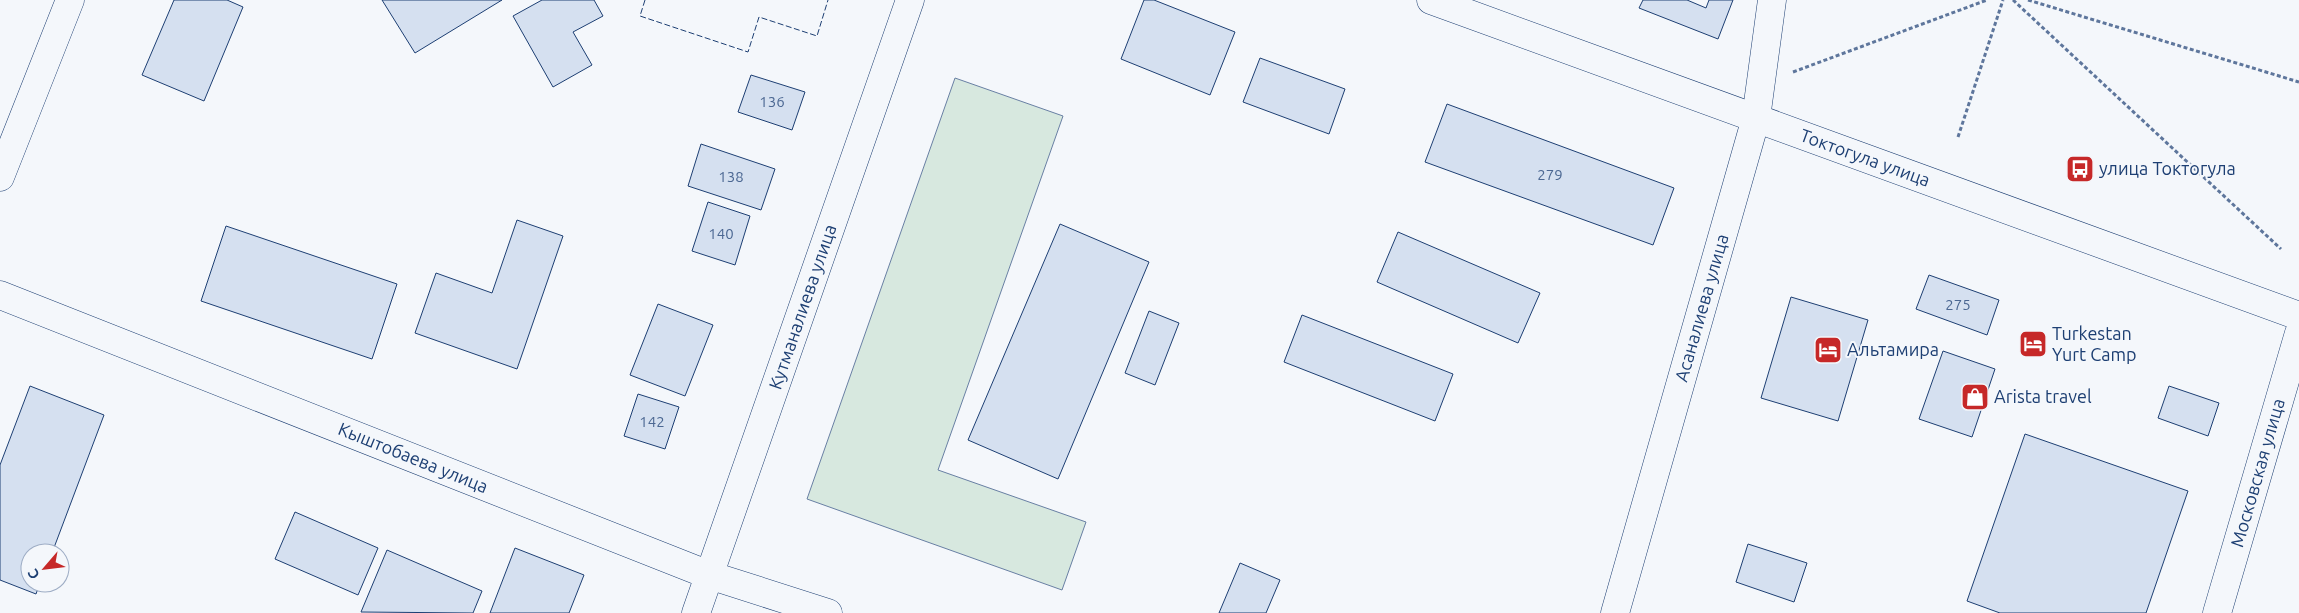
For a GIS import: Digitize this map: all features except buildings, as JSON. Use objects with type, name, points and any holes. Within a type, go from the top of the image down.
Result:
[{"type":"street","points":[[0,177],[70,0]]},
{"type":"street","name":"Кутманалиева улица","points":[[696,613],[910,0]]},
{"type":"street","name":"Токтогула улица","points":[[1432,0],[2299,316]]},
{"type":"street","name":"Асаналиева улица","points":[[1615,613],[1756,118],[1772,0]]},
{"type":"street","name":"Кыштобаева улица","points":[[0,295],[709,576],[828,613]]},
{"type":"street","name":"Московская улица","points":[[2218,613],[2299,333]]},
{"type":"path","points":[[1791,73],[1987,0]]},
{"type":"path","points":[[1958,137],[2003,0]]},
{"type":"path","points":[[2013,0],[2281,249]]},
{"type":"path","points":[[2028,0],[2299,82]]},
{"type":"shaded area","points":[[955,78],[1063,116],[938,470],[1086,522],[1062,590],[807,499]]},
{"type":"fence","points":[[645,0],[640,16],[748,52],[759,17],[817,36],[828,0]]},
{"type":"place","name":"улица Токтогула","points":[[2080,169]]},
{"type":"place","name":"Turkestan Yurt Camp","points":[[2033,344]]},
{"type":"place","name":"Альтамира","points":[[1828,350]]},
{"type":"place","name":"Arista travel","points":[[1975,397]]}]
